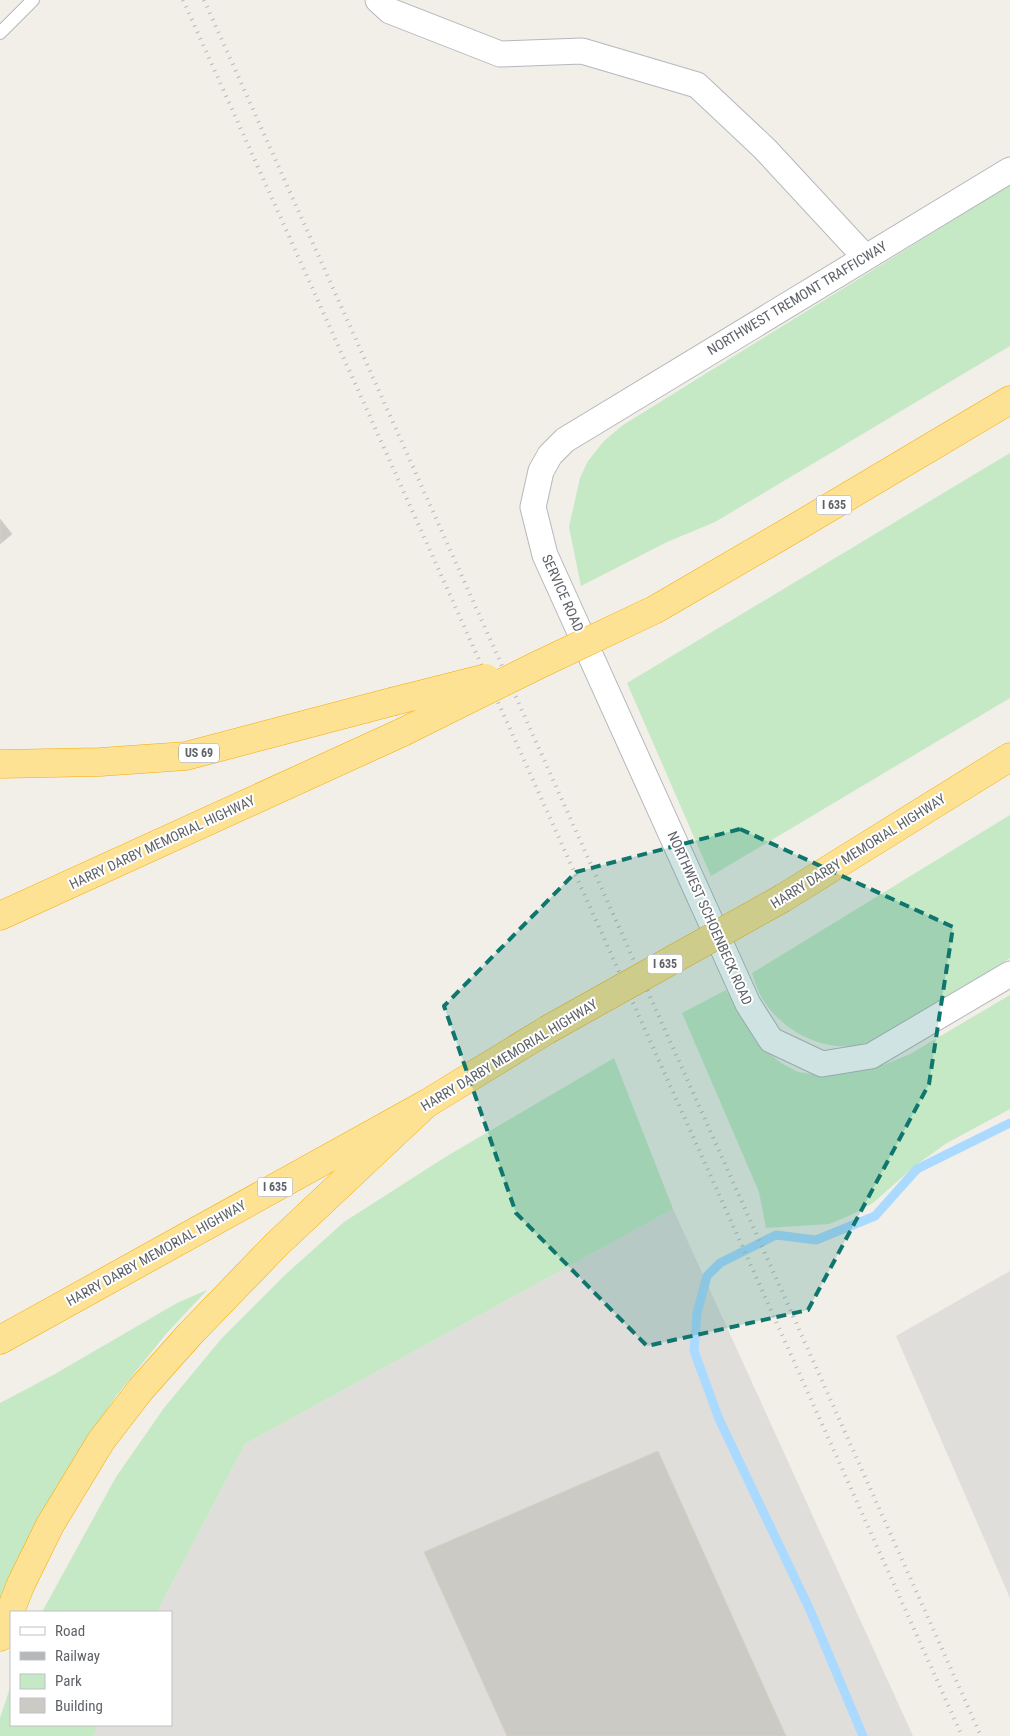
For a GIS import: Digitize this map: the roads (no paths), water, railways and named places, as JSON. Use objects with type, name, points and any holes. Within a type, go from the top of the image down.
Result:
[{"type":"highway","name":"HARRY DARBY MEMORIAL HIGHWAY","points":[[0,916],[403,732],[656,609],[1010,400]]},
{"type":"highway","name":"US 69","points":[[0,764],[100,762],[186,756],[536,666]]},
{"type":"highway","name":"HARRY DARBY MEMORIAL HIGHWAY","points":[[0,1340],[426,1104],[547,1030],[783,898],[1010,757]]},
{"type":"highway","points":[[10,1611],[21,1584],[50,1525],[101,1441],[140,1389],[276,1245],[426,1104]]},
{"type":"highway","points":[[0,1637],[10,1612]]},
{"type":"street","points":[[378,0],[390,11],[500,54],[582,51],[697,85],[765,149],[865,257]]},
{"type":"street","name":"NORTHWEST TREMONT TRAFFICWAY","points":[[585,427],[1010,170]]},
{"type":"street","name":"SERVICE ROAD","points":[[585,427],[565,440],[550,455],[541,471],[533,508],[545,555],[642,768]]},
{"type":"street","name":"NORTHWEST SCHOENBECK ROAD","points":[[642,768],[748,1004],[772,1040],[822,1064],[872,1056],[1010,974]]},
{"type":"lane","points":[[0,33],[33,0]]},
{"type":"waterway","points":[[863,1736],[810,1610],[719,1419],[694,1351],[697,1313],[707,1276],[720,1263],[776,1235],[816,1240],[875,1216],[917,1169],[1010,1123]]},
{"type":"railway","points":[[183,0],[962,1736]]},
{"type":"railway","points":[[204,0],[981,1736]]}]
